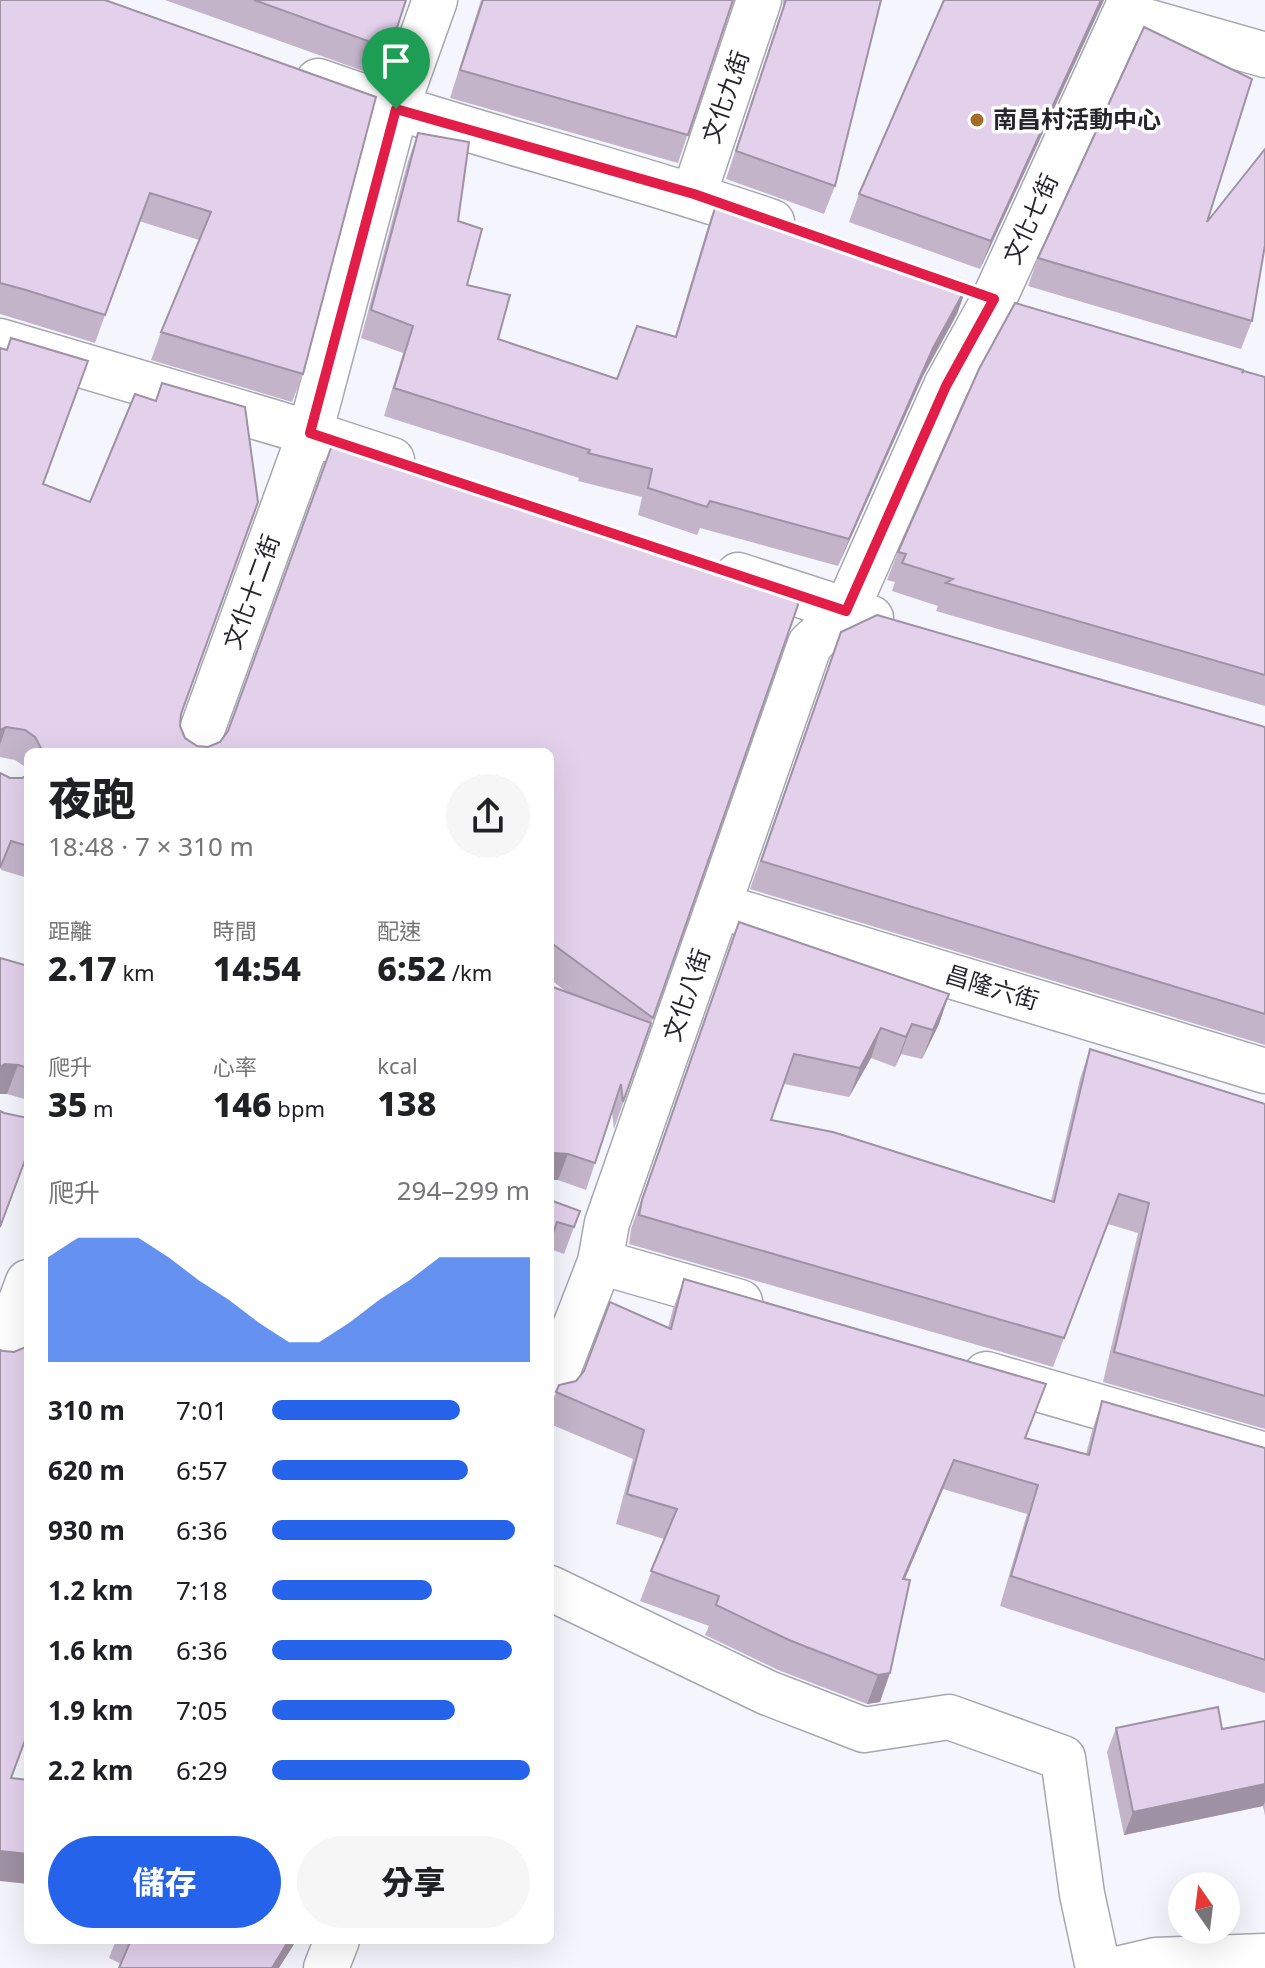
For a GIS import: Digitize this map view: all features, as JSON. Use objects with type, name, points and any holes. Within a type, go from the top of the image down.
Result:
[{"type":"street","name":"文化十二街","points":[[195,748],[310,433],[396,109],[435,0]]},
{"type":"street","name":"文化九街","points":[[694,194],[759,0]]},
{"type":"street","points":[[1128,7],[1265,55]]},
{"type":"street","name":"文化七街","points":[[846,611],[946,386],[1012,306],[1128,7]]},
{"type":"street","points":[[279,67],[396,109],[694,194],[814,236]]},
{"type":"street","points":[[949,283],[1012,306]]},
{"type":"street","points":[[0,341],[310,433],[429,472]]},
{"type":"street","points":[[697,561],[906,628]]},
{"type":"street","name":"文化八街","points":[[554,1380],[810,644],[846,611]]},
{"type":"street","name":"昌隆六街","points":[[719,906],[1265,1071]]},
{"type":"street","points":[[564,1209],[603,1242],[781,1315]]},
{"type":"street","points":[[0,1357],[24,1293]]},
{"type":"street","points":[[947,1363],[1265,1455]]},
{"type":"street","points":[[554,1590],[768,1693],[864,1730],[949,1717],[1063,1758],[1082,1894],[1098,1968]]},
{"type":"street","points":[[326,1968],[335,1944]]},
{"type":"street","points":[[1122,1968],[1156,1960],[1265,1956]]},
{"type":"building","points":[[0,0],[105,0],[376,97],[303,374],[161,332],[211,212],[150,193],[105,315],[0,283]]},
{"type":"building","points":[[254,0],[406,0],[390,49]]},
{"type":"building","points":[[483,0],[733,0],[688,135],[460,70]]},
{"type":"building","points":[[786,0],[881,0],[835,186],[736,151]]},
{"type":"building","name":"南昌村活動中心","points":[[944,0],[1101,0],[991,241],[859,194]]},
{"type":"building","points":[[1144,27],[1252,79],[1207,222],[1265,149],[1265,245],[1252,321],[1038,258]]},
{"type":"building","points":[[418,133],[469,142],[458,221],[482,229],[467,285],[510,295],[498,339],[617,379],[637,326],[676,337],[718,198],[967,286],[933,348],[849,539],[710,501],[707,507],[648,488],[652,469],[588,453],[590,450],[394,388],[413,326],[371,310]]},
{"type":"building","points":[[1015,303],[1243,370],[1242,373],[1265,377],[1265,675],[946,583],[953,579],[902,563],[906,554],[898,552],[979,369]]},
{"type":"building","points":[[11,338],[88,361],[43,484],[90,502],[135,394],[156,401],[162,383],[245,407],[258,502],[181,714],[180,726],[185,738],[197,746],[208,747],[220,742],[228,731],[335,437],[635,538],[636,535],[690,553],[689,556],[795,591],[798,605],[653,1018],[554,945],[554,748],[41,748],[35,737],[25,730],[6,727],[0,730],[0,348],[7,350]]},
{"type":"building","points":[[877,615],[1265,727],[1265,1014],[761,861],[841,632]]},
{"type":"building","points":[[0,773],[10,778],[24,777],[24,845],[11,841],[0,868]]},
{"type":"building","points":[[739,922],[949,994],[933,1030],[912,1024],[906,1037],[881,1028],[860,1068],[794,1054],[771,1120],[833,1132],[1054,1202],[1090,1049],[1265,1104],[1265,1396],[1114,1352],[1149,1203],[1119,1194],[1064,1338],[639,1215]]},
{"type":"building","points":[[0,958],[24,965],[24,1067],[5,1064],[0,1067]]},
{"type":"building","points":[[554,987],[651,1023],[623,1102],[621,1084],[595,1163],[555,1153]]},
{"type":"building","points":[[0,1111],[24,1117],[24,1163],[0,1227]]},
{"type":"building","points":[[554,1201],[580,1211],[574,1227],[557,1222],[554,1231]]},
{"type":"building","points":[[684,1279],[1046,1384],[1025,1438],[1089,1455],[1102,1401],[1265,1448],[1265,1660],[1011,1576],[1038,1485],[954,1460],[903,1579],[910,1580],[890,1673],[878,1675],[789,1640],[716,1605],[719,1596],[651,1571],[677,1509],[627,1494],[644,1430],[556,1392],[559,1385],[576,1381],[584,1371],[610,1302],[671,1329]]},
{"type":"building","points":[[24,1348],[24,1743],[11,1778],[24,1780],[24,1854],[0,1851],[0,1350],[14,1352]]},
{"type":"building","points":[[1218,1707],[1222,1729],[1265,1721],[1265,1784],[1133,1812],[1116,1728]]},
{"type":"building","points":[[129,1944],[287,1944],[272,1968],[119,1968]]},
{"type":"place","name":"南昌村活動中心","points":[[977,120]]},
{"type":"route","points":[[396,109],[694,194],[994,299],[946,386],[846,611],[310,433],[396,109]]}]
